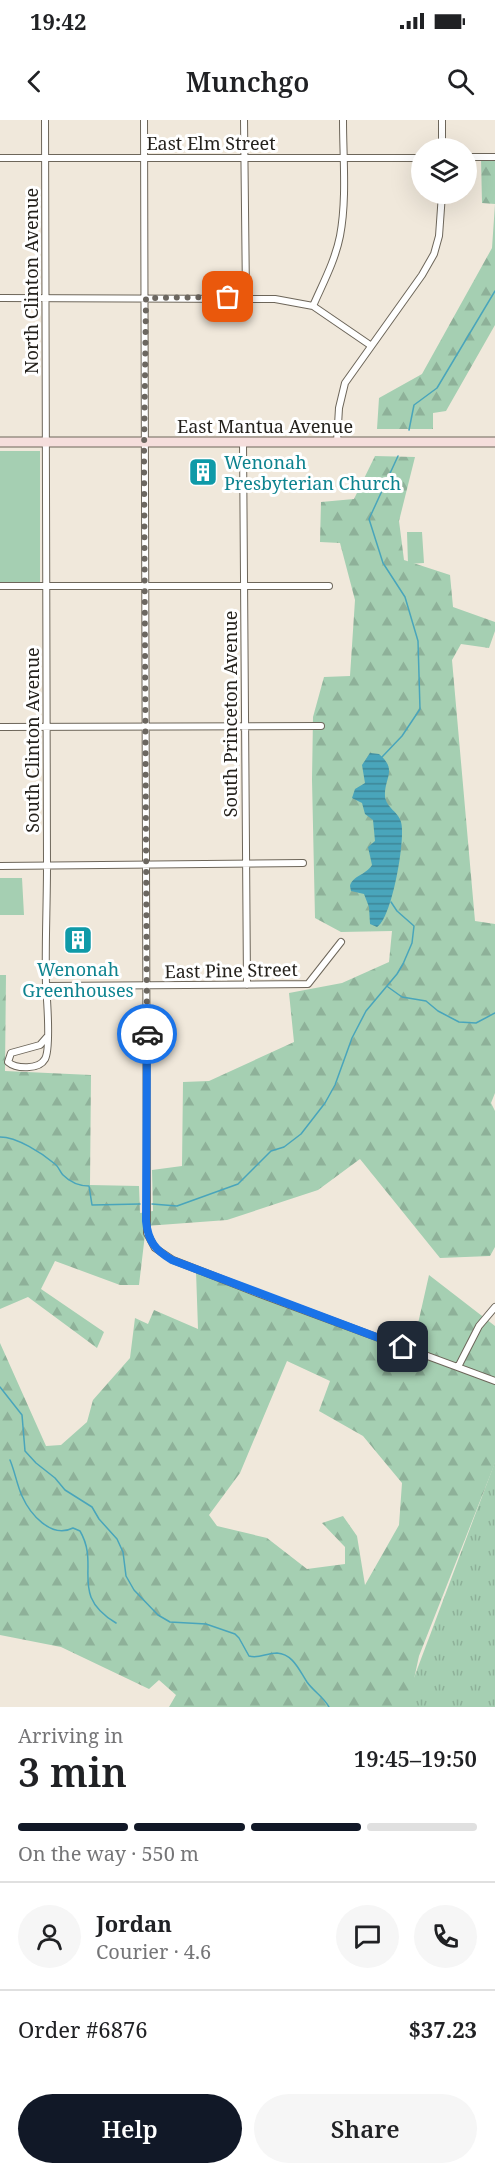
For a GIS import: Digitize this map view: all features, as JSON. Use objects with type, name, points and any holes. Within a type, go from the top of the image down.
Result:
[{"type":"street","name":"North Clinton Avenue","points":[[45,120],[46,442]]},
{"type":"street","points":[[144,120],[146,1210],[149,1241],[172,1260],[495,1381]]},
{"type":"street","points":[[244,120],[246,297]]},
{"type":"street","points":[[313,306],[340,235],[343,120]]},
{"type":"street","points":[[442,120],[442,138]]},
{"type":"street","points":[[477,158],[495,157]]},
{"type":"street","name":"East Elm Street","points":[[0,158],[411,158]]},
{"type":"street","points":[[338,442],[339,408],[345,383],[422,275],[434,254],[439,236],[441,204]]},
{"type":"street","points":[[0,298],[246,297],[282,300],[313,306],[370,345]]},
{"type":"street","name":"East Mantua Avenue","points":[[0,442],[495,442]]},
{"type":"street","name":"South Clinton Avenue","points":[[46,442],[48,866],[47,1038],[46,1058],[42,1063],[34,1066],[13,1066],[8,1062],[11,1053],[40,1045],[47,1038]]},
{"type":"street","name":"South Princeton Avenue","points":[[243,442],[247,985]]},
{"type":"street","points":[[0,586],[329,586]]},
{"type":"street","points":[[0,727],[321,726]]},
{"type":"street","points":[[0,866],[303,863]]},
{"type":"street","name":"East Pine Street","points":[[46,986],[308,984],[341,942]]},
{"type":"street","points":[[458,1367],[478,1326],[495,1307]]},
{"type":"green space","points":[[481,158],[495,158],[495,204],[482,203]]},
{"type":"green space","points":[[495,204],[495,325],[446,411],[433,413],[433,429],[377,429],[379,398],[422,374],[492,248]]},
{"type":"green space","points":[[0,451],[40,451],[40,582],[0,582]]},
{"type":"green space","points":[[375,456],[415,457],[399,521],[404,560],[450,575],[453,607],[495,622],[495,631],[489,648],[461,644],[452,660],[475,921],[495,924],[495,1093],[491,1103],[495,1111],[495,1247],[490,1256],[440,1258],[360,1159],[318,1190],[227,1220],[146,1226],[139,1285],[120,1285],[55,1261],[41,1289],[104,1332],[97,1348],[28,1297],[0,1309],[0,975],[6,975],[5,1071],[91,1075],[90,1185],[139,1186],[140,1213],[153,1211],[152,1170],[182,1166],[183,1082],[209,1081],[294,1042],[289,993],[342,983],[389,962],[392,931],[341,932],[315,918],[313,717],[324,677],[350,676],[355,600],[340,543],[320,542],[321,502],[354,499]]},
{"type":"green space","points":[[407,532],[422,532],[424,563],[408,564]]},
{"type":"green space","points":[[0,878],[22,878],[24,915],[0,915]]},
{"type":"green space","points":[[196,1271],[412,1350],[429,1275],[495,1326],[495,1463],[419,1656],[408,1707],[169,1707],[176,1695],[159,1680],[149,1689],[61,1647],[0,1635],[0,1343],[46,1446],[61,1445],[87,1422],[93,1400],[130,1358],[135,1318],[148,1324],[154,1310],[198,1329]],"holes":[[[287,1361],[330,1381],[319,1411],[363,1436],[402,1483],[399,1525],[365,1585],[357,1536],[343,1516],[322,1523],[345,1547],[345,1564],[307,1569],[267,1538],[217,1526],[209,1515],[240,1473]]]},
{"type":"green space","points":[[495,1462],[495,1707],[403,1707]]},
{"type":"water","points":[[370,753],[379,754],[388,765],[389,774],[385,796],[401,822],[402,831],[400,860],[393,894],[383,921],[377,927],[370,924],[369,907],[364,894],[351,891],[350,886],[353,880],[372,865],[368,847],[375,841],[373,820],[365,814],[362,803],[352,798],[355,789],[365,783],[362,765]]},
{"type":"waterway","points":[[409,430],[414,405],[437,388],[495,291]]},
{"type":"waterway","points":[[382,757],[402,736],[420,709],[418,641],[405,597],[383,563],[369,519],[398,456]]},
{"type":"waterway","points":[[152,1204],[177,1206],[238,1184],[271,1151],[284,1147],[301,1134],[325,1103],[335,1085],[352,1038],[366,1011],[397,974],[412,943],[414,926],[397,911],[391,902]]},
{"type":"waterway","points":[[388,987],[402,997],[426,1001],[438,1011],[459,1022],[476,1023],[495,1013]]},
{"type":"waterway","points":[[0,1137],[29,1146],[55,1164],[69,1180],[89,1186],[92,1205],[140,1204]]},
{"type":"waterway","points":[[0,1387],[22,1415],[25,1451],[65,1490],[92,1507],[99,1519],[117,1539],[123,1552],[126,1576],[134,1590],[158,1615],[170,1622],[206,1624],[235,1634],[249,1656],[277,1653],[287,1656],[329,1707]]},
{"type":"waterway","points":[[10,1460],[22,1496],[36,1517],[42,1523],[57,1530],[65,1531],[73,1528],[80,1531],[88,1556],[89,1591],[93,1601],[102,1612],[116,1623]]},
{"type":"way so far","points":[[147,1034],[144,454],[146,298],[228,297]]},
{"type":"place","name":"Wenonah Presbyterian Church","points":[[203,472]]},
{"type":"place","name":"Wenonah Greenhouses","points":[[78,940]]},
{"type":"route","points":[[147,1034],[146,1221],[149,1241],[172,1260],[403,1347]]}]
